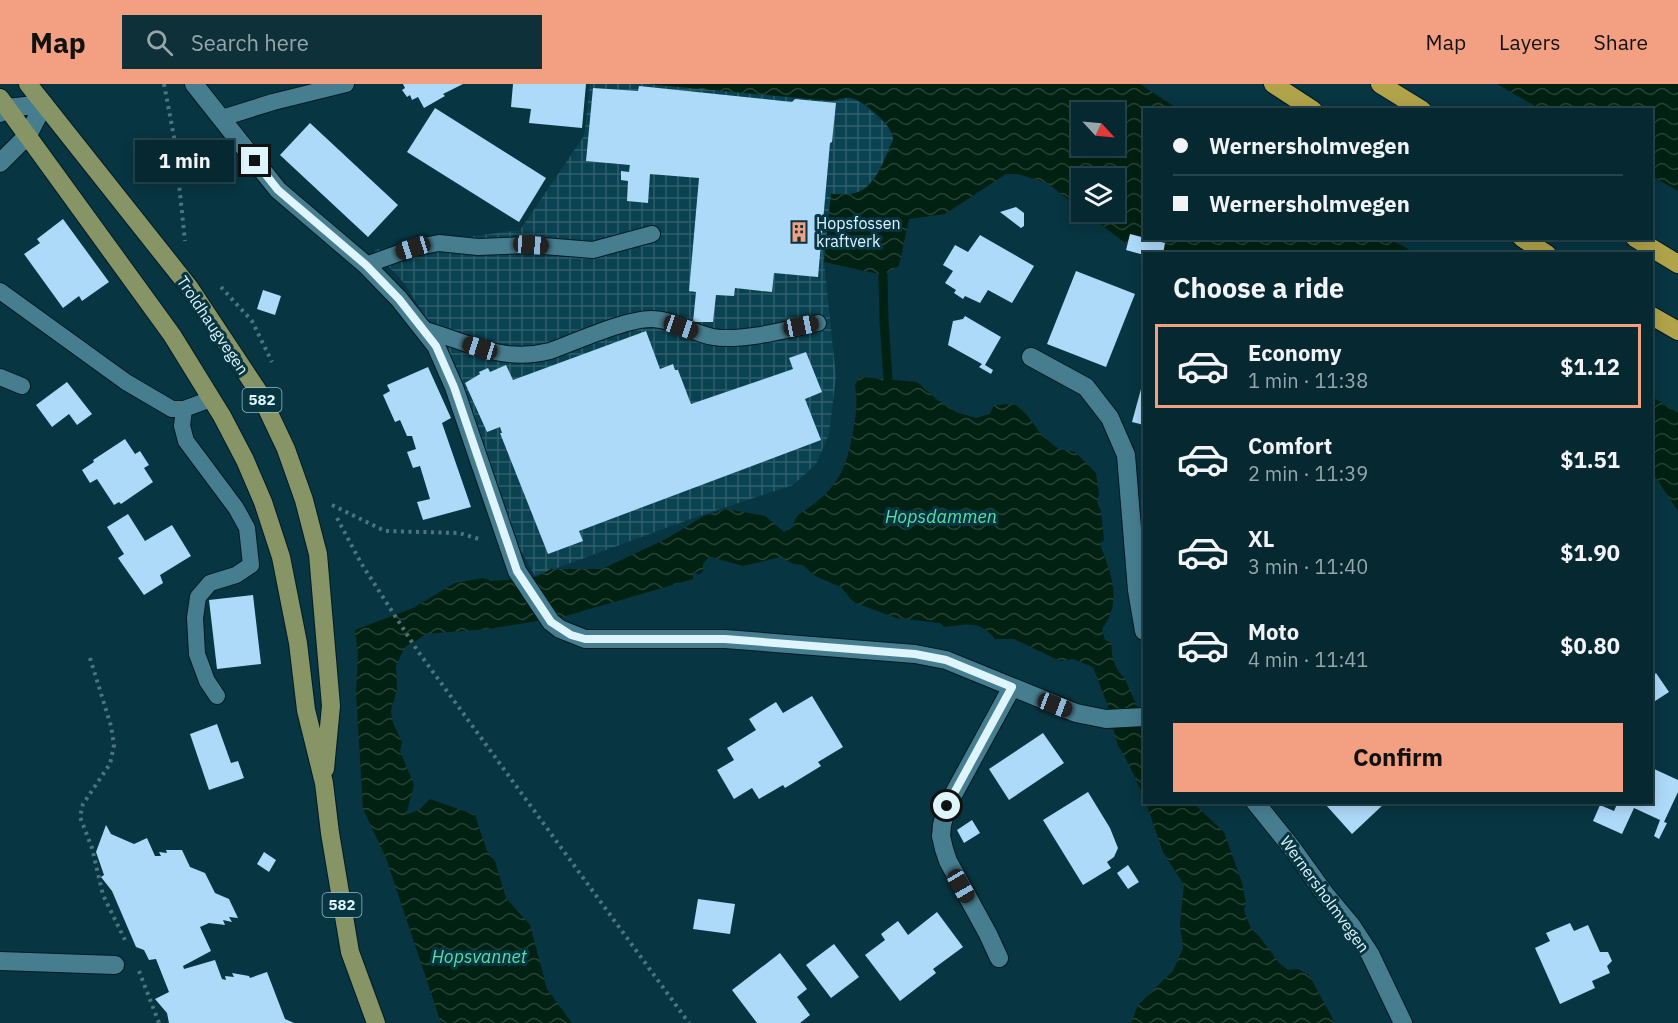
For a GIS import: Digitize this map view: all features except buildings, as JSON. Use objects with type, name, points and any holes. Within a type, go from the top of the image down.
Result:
[{"type":"highway","points":[[1273,84],[1310,108]]},
{"type":"highway","points":[[1380,84],[1419,108]]},
{"type":"highway","points":[[1525,240],[1544,252]]},
{"type":"highway","points":[[1638,240],[1678,264]]},
{"type":"highway","points":[[1653,317],[1678,331]]},
{"type":"main road","name":"Troldhaugvegen","points":[[28,84],[195,296],[260,394],[286,449],[304,500],[318,554],[331,706],[324,783]]},
{"type":"main road","name":"Troldhaugvegen","points":[[2,106],[28,135],[172,335],[212,399],[245,460],[263,502],[281,557],[298,643],[306,710],[324,783],[350,952],[376,1023]]},
{"type":"street","points":[[194,84],[278,190],[366,265],[425,330],[443,358],[517,571],[551,622],[571,635],[585,639],[725,639],[915,654],[946,660],[1076,713],[1106,719],[1143,717]]},
{"type":"street","points":[[2,106],[44,104]]},
{"type":"street","points":[[0,163],[28,135],[44,104]]},
{"type":"street","points":[[1031,357],[1086,387],[1110,418],[1126,455],[1136,582],[1143,625]]},
{"type":"street","points":[[999,958],[948,861],[941,836],[947,806],[1012,687]]},
{"type":"street","name":"Wernersholmvegen","points":[[1256,804],[1293,848],[1325,894],[1351,925],[1370,954],[1403,1023]]},
{"type":"street","points":[[0,961],[115,965]]},
{"type":"lane","points":[[222,118],[273,102],[346,84]]},
{"type":"lane","points":[[366,265],[413,248],[439,243],[478,247],[531,245],[593,250],[652,234]]},
{"type":"lane","points":[[0,291],[126,382],[172,409],[184,409],[212,399]]},
{"type":"lane","points":[[425,330],[512,356],[550,351],[636,321],[651,319],[721,338],[818,323]]},
{"type":"lane","points":[[0,377],[22,386]]},
{"type":"lane","points":[[184,409],[182,426],[186,441],[236,508],[247,528],[251,565],[236,575],[210,583],[198,597],[195,618],[197,654],[207,681],[218,696]]},
{"type":"path","points":[[164,84],[174,137],[185,245]]},
{"type":"path","points":[[509,548],[459,533],[385,531],[328,503],[372,580],[417,650],[689,1023]]},
{"type":"path","points":[[90,658],[111,726],[114,745],[110,764],[82,804],[81,817],[92,848],[103,894],[134,958],[159,1023]]},
{"type":"path","points":[[115,965],[134,958]]},
{"type":"shaded area","points":[[590,84],[648,84],[832,101],[854,99],[889,127],[893,140],[878,173],[865,189],[852,194],[831,194],[824,262],[836,377],[829,434],[816,464],[793,485],[696,517],[535,576],[486,488],[425,317],[405,284],[373,250],[520,230],[584,136]]},
{"type":"water","points":[[648,84],[1140,84],[1176,108],[1143,108],[1143,240],[1392,240],[1413,252],[1143,252],[1143,256],[1097,222],[1125,222],[1125,168],[1071,168],[1071,201],[1047,183],[1018,174],[1006,174],[945,214],[909,219],[899,266],[883,275],[824,262],[831,194],[850,194],[866,188],[878,174],[893,140],[889,128],[878,115],[864,104],[849,98],[833,101]]},
{"type":"water","points":[[1497,84],[1678,84],[1678,191],[1653,177],[1653,108],[1538,108]]},
{"type":"water","points":[[860,377],[917,382],[936,399],[956,412],[976,418],[990,414],[994,405],[1015,404],[1052,444],[1059,449],[1075,452],[1096,473],[1099,494],[1097,502],[1101,511],[1104,540],[1100,544],[1113,587],[1112,608],[1102,629],[1105,640],[1112,643],[1114,662],[1124,677],[1143,720],[1143,796],[1118,746],[1107,704],[1093,667],[1073,659],[1060,661],[1014,639],[995,639],[978,626],[944,627],[940,623],[896,618],[853,602],[841,587],[815,576],[803,565],[794,564],[780,557],[743,566],[711,557],[703,564],[703,571],[698,575],[695,571],[693,572],[693,579],[562,617],[488,629],[426,634],[404,649],[396,666],[397,689],[391,711],[393,723],[402,742],[400,751],[414,785],[406,815],[419,810],[430,799],[475,815],[487,851],[495,861],[506,898],[530,925],[547,989],[572,1023],[441,1023],[386,858],[363,809],[356,692],[358,656],[355,630],[413,608],[455,583],[483,578],[491,581],[536,577],[551,569],[602,569],[666,539],[704,516],[726,509],[765,516],[784,532],[793,527],[800,513],[831,488],[841,472],[848,454],[856,414],[855,385]]},
{"type":"water","points":[[1653,398],[1678,413],[1678,511],[1653,474]]},
{"type":"water","points":[[1146,804],[1194,804],[1224,832],[1242,883],[1246,903],[1244,910],[1251,929],[1279,963],[1288,970],[1298,969],[1309,975],[1335,1023],[1131,1023],[1138,1005],[1173,971],[1183,948],[1180,924],[1184,885],[1163,852]]},
{"type":"waterway","points":[[883,275],[888,379]]},
{"type":"place","name":"Hopsfossen kraftverk","points":[[799,232]]},
{"type":"route","points":[[255,161],[278,190],[366,265],[399,299],[436,346],[454,387],[517,571],[551,622],[571,635],[585,639],[725,639],[915,654],[946,660],[1012,687],[947,806]]},
{"type":"water label","name":"Hopsdammen","points":[[941,517]]},
{"type":"water label","name":"Hopsvannet","points":[[479,957]]}]
